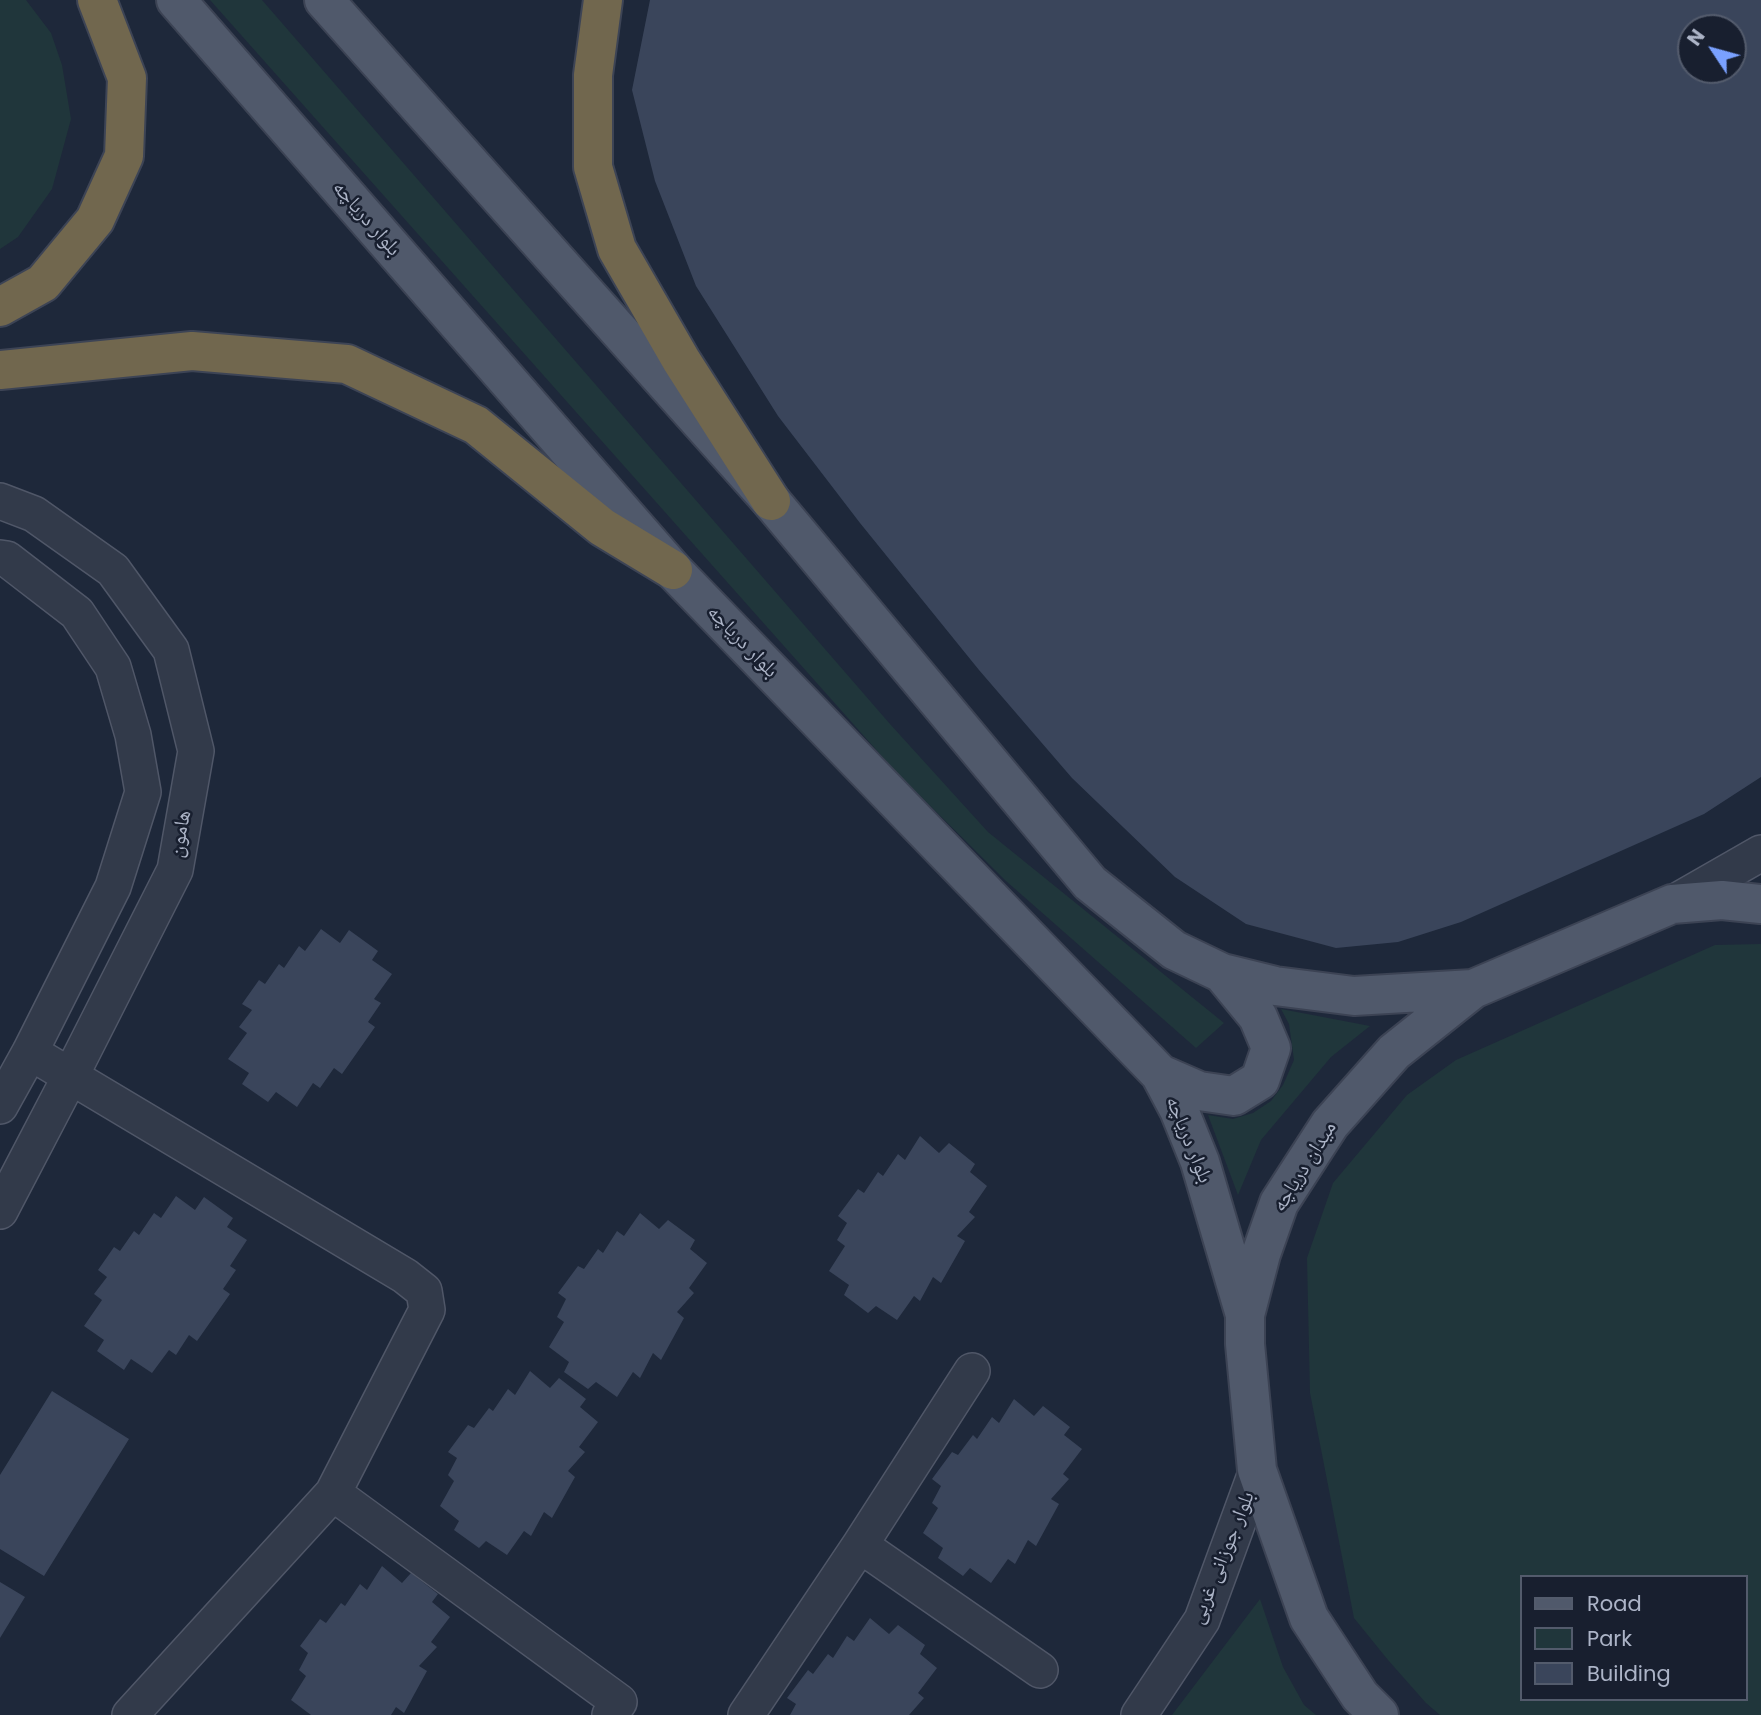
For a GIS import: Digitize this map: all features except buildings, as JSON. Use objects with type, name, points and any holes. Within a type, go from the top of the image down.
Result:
[{"type":"highway","points":[[0,307],[43,283],[96,220],[124,156],[127,78],[97,0]]},
{"type":"highway","points":[[603,0],[593,75],[593,167],[617,249],[681,360],[771,500]]},
{"type":"highway","points":[[0,370],[192,351],[347,364],[475,425],[602,527],[673,570]]},
{"type":"main road","name":"بلوار دریاچه","points":[[176,0],[673,570],[1160,1074],[1179,1110],[1200,1163],[1245,1315]]},
{"type":"main road","points":[[324,0],[771,500],[1090,883],[1174,950],[1223,973],[1275,986],[1354,996],[1473,989]]},
{"type":"main road","name":"میدان دریاچه","points":[[1379,1715],[1360,1696],[1309,1618],[1257,1470],[1245,1344],[1245,1315],[1261,1254],[1279,1203],[1330,1124],[1394,1052],[1473,989],[1672,904],[1722,900],[1761,904]]},
{"type":"main road","points":[[1160,1074],[1199,1091],[1234,1096],[1260,1080],[1271,1048],[1258,1017],[1223,973]]},
{"type":"street","name":"هامون","points":[[0,501],[34,514],[113,570],[171,650],[196,751],[175,870],[0,1211]]},
{"type":"street","points":[[0,558],[6,559],[77,613],[113,667],[133,735],[144,792],[113,887],[0,1107]]},
{"type":"street","points":[[1672,904],[1761,853]]},
{"type":"street","points":[[30,1052],[405,1276],[424,1291],[428,1310],[333,1493],[130,1715]]},
{"type":"street","points":[[746,1715],[972,1371]]},
{"type":"street","name":"بلوار جوزانی غربی","points":[[1139,1715],[1202,1620],[1257,1470]]},
{"type":"street","points":[[333,1493],[619,1702],[610,1715]]},
{"type":"street","points":[[860,1545],[1040,1670]]},
{"type":"green space","points":[[0,0],[26,0],[51,33],[62,65],[71,119],[52,189],[18,237],[0,249]]},
{"type":"green space","points":[[210,0],[262,0],[890,724],[988,832],[1224,1023],[1196,1048],[1006,881],[895,771]]},
{"type":"green space","points":[[1761,944],[1761,1715],[1440,1715],[1426,1703],[1354,1618],[1310,1393],[1307,1258],[1333,1183],[1407,1095],[1456,1060],[1715,945]]},
{"type":"green space","points":[[1281,1009],[1370,1026],[1331,1057],[1261,1140],[1238,1195],[1208,1115],[1233,1119],[1253,1113],[1271,1101],[1283,1085],[1294,1060],[1289,1024]]},
{"type":"green space","points":[[1260,1599],[1283,1667],[1304,1705],[1316,1715],[1172,1715]]}]
